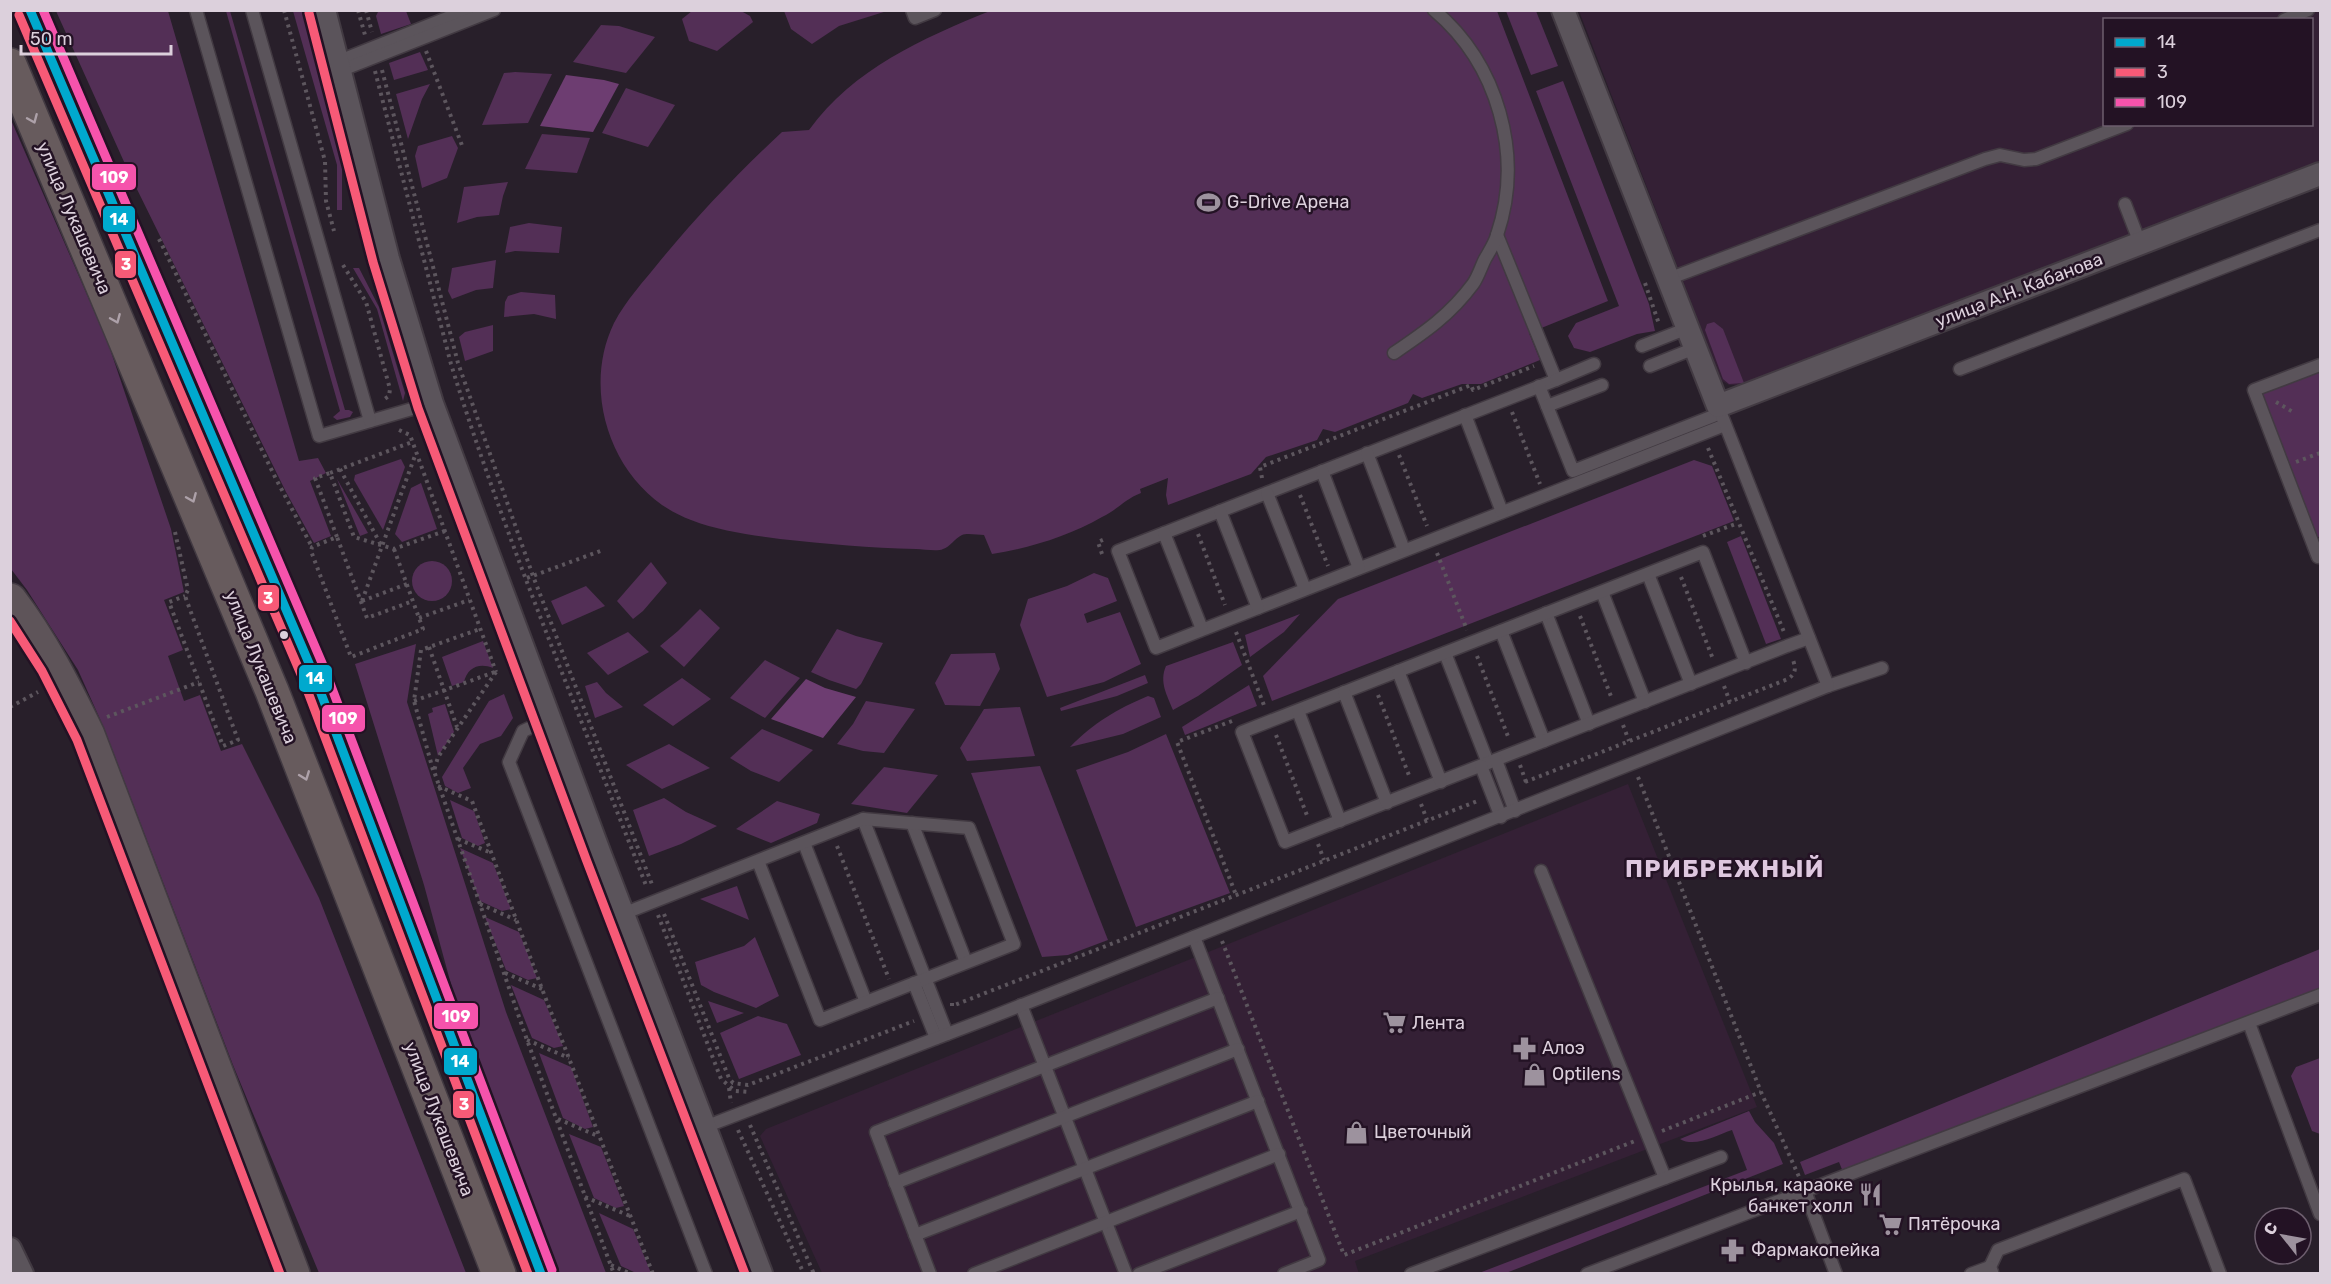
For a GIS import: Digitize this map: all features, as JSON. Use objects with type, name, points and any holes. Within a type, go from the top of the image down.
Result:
[{"type":"main road","points":[[30,10],[314,675],[541,1274]]},
{"type":"main road","name":"улица Лукашевича","points":[[10,65],[272,691],[499,1274]]},
{"type":"main road","points":[[10,600],[52,664],[88,735],[294,1274]]},
{"type":"street","points":[[321,10],[385,259],[429,404],[620,915],[758,1274]]},
{"type":"street","points":[[1563,10],[1721,414]]},
{"type":"street","name":"улица А.Н. Кабанова","points":[[1721,414],[2140,243],[2320,174]]},
{"type":"street","points":[[10,1249],[22,1274]]},
{"type":"lane","points":[[196,10],[319,436],[429,404]]},
{"type":"lane","points":[[252,10],[370,421]]},
{"type":"lane","points":[[374,53],[441,20],[467,10]]},
{"type":"lane","points":[[335,68],[421,39],[441,20],[494,10]]},
{"type":"lane","points":[[912,10],[915,18],[935,10]]},
{"type":"lane","points":[[1394,353],[1438,323],[1473,283],[1497,235],[1508,181],[1504,125],[1486,73],[1454,27],[1434,10]]},
{"type":"lane","points":[[1452,10],[1454,27]]},
{"type":"lane","points":[[2289,18],[2308,10]]},
{"type":"lane","points":[[1668,279],[1984,159],[2000,155],[2024,160],[2036,159],[2122,126]]},
{"type":"lane","points":[[2125,204],[2140,243]]},
{"type":"lane","points":[[1960,369],[2320,230]]},
{"type":"lane","points":[[1497,235],[1556,380]]},
{"type":"lane","points":[[1642,346],[1692,338]]},
{"type":"lane","points":[[1650,366],[1692,338]]},
{"type":"lane","points":[[1594,364],[1118,551],[1156,648],[1545,495],[1721,414]]},
{"type":"lane","points":[[2320,365],[2254,390],[2318,557],[2320,556]]},
{"type":"lane","points":[[1547,406],[1602,385]]},
{"type":"lane","points":[[1539,386],[1573,471],[1721,414]]},
{"type":"lane","points":[[1721,414],[1828,686]]},
{"type":"lane","points":[[1465,415],[1502,512]]},
{"type":"lane","points":[[1367,453],[1404,550]]},
{"type":"lane","points":[[1322,471],[1359,568]]},
{"type":"lane","points":[[1268,493],[1305,589]]},
{"type":"lane","points":[[1220,511],[1258,608]]},
{"type":"lane","points":[[1164,533],[1202,629]]},
{"type":"lane","points":[[1746,663],[1703,552],[1242,732],[1285,843],[1746,663],[1790,641],[1809,638]]},
{"type":"lane","points":[[1648,574],[1691,684]]},
{"type":"lane","points":[[1602,592],[1645,702]]},
{"type":"lane","points":[[1546,614],[1589,724]]},
{"type":"lane","points":[[1501,631],[1544,741]]},
{"type":"lane","points":[[1445,653],[1489,763],[1515,811]]},
{"type":"lane","points":[[702,1128],[1217,929],[1828,686],[1881,668]]},
{"type":"lane","points":[[1398,671],[1441,782]]},
{"type":"lane","points":[[1344,692],[1387,803]]},
{"type":"lane","points":[[1298,711],[1340,821]]},
{"type":"lane","points":[[547,720],[523,731],[509,762],[706,1274]]},
{"type":"lane","points":[[1489,763],[1501,817]]},
{"type":"lane","points":[[620,915],[864,819],[969,828],[1014,944],[820,1020],[758,861]]},
{"type":"lane","points":[[864,819],[941,1036]]},
{"type":"lane","points":[[912,823],[966,962]]},
{"type":"lane","points":[[804,843],[866,1002]]},
{"type":"lane","points":[[1541,872],[1665,1178]]},
{"type":"lane","points":[[1194,937],[1320,1260],[1284,1274]]},
{"type":"lane","points":[[1587,1274],[2320,996]]},
{"type":"lane","points":[[930,1274],[876,1132],[1218,998]]},
{"type":"lane","points":[[1021,1005],[1125,1274]]},
{"type":"lane","points":[[2248,1023],[2320,1214]]},
{"type":"lane","points":[[895,1183],[1238,1049]]},
{"type":"lane","points":[[915,1235],[1258,1101]]},
{"type":"lane","points":[[974,1274],[1279,1154]]},
{"type":"lane","points":[[1411,1274],[1721,1157]]},
{"type":"lane","points":[[1971,1274],[1991,1270],[1998,1250],[2184,1179],[2220,1274]]},
{"type":"lane","points":[[1805,1191],[1836,1274]]},
{"type":"lane","points":[[1139,1274],[1300,1210]]},
{"type":"path","points":[[284,10],[326,161],[326,201],[334,233]]},
{"type":"path","points":[[358,10],[374,53],[458,363],[533,576],[721,1079],[729,1088],[739,1092],[753,1091]]},
{"type":"path","points":[[366,10],[374,53],[463,406],[526,578],[729,1078],[740,1086],[748,1085],[915,1020],[914,1015]]},
{"type":"path","points":[[421,39],[463,148]]},
{"type":"path","points":[[155,232],[275,477],[312,547],[311,551],[351,657],[423,629],[394,549]]},
{"type":"path","points":[[340,254],[343,265],[366,302],[390,389],[389,396],[381,402],[390,429],[400,430],[410,435],[496,672]]},
{"type":"path","points":[[1499,380],[1545,495]]},
{"type":"path","points":[[1385,418],[1526,782]]},
{"type":"path","points":[[412,442],[315,478],[368,618],[413,601]]},
{"type":"path","points":[[1707,445],[1790,641]]},
{"type":"path","points":[[361,602],[416,452]]},
{"type":"path","points":[[2284,467],[2309,455],[2320,453]]},
{"type":"path","points":[[1285,457],[1332,578]]},
{"type":"path","points":[[340,469],[381,546]]},
{"type":"path","points":[[330,473],[354,537],[394,549],[445,531]]},
{"type":"path","points":[[1193,521],[1324,860]]},
{"type":"path","points":[[312,547],[338,537]]},
{"type":"path","points":[[526,578],[603,550]]},
{"type":"path","points":[[1676,563],[1730,702]]},
{"type":"path","points":[[1769,580],[1790,641]]},
{"type":"path","points":[[361,602],[407,584]]},
{"type":"path","points":[[184,596],[238,741],[223,746],[199,682],[169,602],[184,596]]},
{"type":"path","points":[[419,618],[470,600]]},
{"type":"path","points":[[1575,602],[1629,741]]},
{"type":"path","points":[[480,628],[421,650],[414,701],[437,786],[527,1040],[614,1274]]},
{"type":"path","points":[[429,647],[458,728]]},
{"type":"path","points":[[1518,785],[1788,679],[1794,674],[1792,659]]},
{"type":"path","points":[[414,701],[496,672]]},
{"type":"path","points":[[434,771],[438,757],[496,672]]},
{"type":"path","points":[[1373,681],[1427,820]]},
{"type":"path","points":[[128,708],[199,682]]},
{"type":"path","points":[[10,707],[26,699]]},
{"type":"path","points":[[1634,765],[1761,1092],[1805,1191]]},
{"type":"path","points":[[437,786],[472,801],[542,989],[653,1274]]},
{"type":"path","points":[[950,1001],[952,1006],[1489,796]]},
{"type":"path","points":[[832,832],[894,991]]},
{"type":"path","points":[[457,838],[490,853]]},
{"type":"path","points":[[480,904],[516,920]]},
{"type":"path","points":[[1217,929],[1344,1255],[1761,1092]]},
{"type":"path","points":[[504,973],[542,989]]},
{"type":"path","points":[[527,1040],[569,1058]]},
{"type":"path","points":[[740,1086],[740,1101]]},
{"type":"path","points":[[729,1088],[732,1117],[804,1274]]},
{"type":"path","points":[[557,1118],[599,1136]]},
{"type":"path","points":[[749,1124],[814,1274]]},
{"type":"path","points":[[584,1196],[632,1217]]},
{"type":"path","points":[[611,1265],[631,1274]]},
{"type":"shaded area","points":[[379,10],[406,11],[411,24],[381,34],[376,16]]},
{"type":"shaded area","points":[[56,11],[168,11],[299,461],[318,458],[326,473],[310,481],[331,536],[314,543],[286,492],[130,175]]},
{"type":"shaded area","points":[[226,11],[230,11],[345,410],[353,412],[350,417],[337,420],[333,417],[340,411]]},
{"type":"shaded area","points":[[293,11],[302,11],[342,164],[342,210],[337,210],[337,165]]},
{"type":"shaded area","points":[[692,11],[741,11],[750,16],[753,22],[717,51],[689,41],[682,19]]},
{"type":"shaded area","points":[[784,11],[887,11],[839,26],[812,44],[791,29]]},
{"type":"shaded area","name":"G-Drive Арена","points":[[990,11],[1497,11],[1608,301],[1529,333],[1540,360],[1481,384],[1462,384],[1422,398],[1413,394],[1408,403],[1335,432],[1323,429],[1317,440],[1266,457],[1251,474],[1168,505],[1166,495],[1168,478],[1140,489],[1141,493],[1089,524],[1021,548],[992,554],[984,535],[970,534],[962,535],[946,548],[937,550],[865,547],[780,539],[713,527],[691,520],[664,506],[642,488],[624,464],[611,438],[603,410],[601,380],[604,351],[614,323],[624,306],[704,211],[782,132],[809,130],[846,89],[868,73],[915,44]]},
{"type":"shaded area","points":[[1506,11],[1536,11],[1558,66],[1531,75]]},
{"type":"shaded area","points":[[1579,11],[2320,11],[2320,161],[1745,385],[1729,385],[1722,381]]},
{"type":"shaded area","points":[[601,25],[619,26],[655,37],[626,73],[573,62]]},
{"type":"shaded area","points":[[420,52],[428,70],[394,80],[389,63]]},
{"type":"shaded area","points":[[504,73],[552,74],[528,123],[482,125]]},
{"type":"shaded area","points":[[566,75],[619,84],[593,132],[540,126]]},
{"type":"shaded area","points":[[1563,81],[1649,304],[1655,331],[1637,334],[1590,352],[1574,348],[1568,336],[1576,323],[1619,306],[1536,91]]},
{"type":"shaded area","points":[[430,84],[422,99],[408,139],[396,94]]},
{"type":"shaded area","points":[[626,88],[675,105],[648,147],[602,133]]},
{"type":"shaded area","points":[[11,120],[108,343],[171,529],[184,592],[164,600],[183,650],[168,656],[184,701],[200,695],[221,751],[242,744],[319,898],[466,1273],[319,1273],[233,1065],[104,728],[78,670],[11,569]]},
{"type":"shaded area","points":[[542,134],[590,138],[577,173],[525,169]]},
{"type":"shaded area","points":[[452,136],[458,148],[447,178],[422,188],[415,156],[418,146]]},
{"type":"shaded area","points":[[508,182],[499,215],[477,217],[457,223],[464,187]]},
{"type":"shaded area","points":[[529,223],[562,227],[559,253],[515,251],[505,253],[510,227]]},
{"type":"shaded area","points":[[496,260],[493,288],[476,290],[452,299],[448,291],[452,268]]},
{"type":"shaded area","points":[[353,268],[359,268],[379,307],[405,393],[403,401],[377,309]]},
{"type":"shaded area","points":[[521,292],[555,295],[556,319],[534,314],[504,317],[505,302],[508,296]]},
{"type":"shaded area","points":[[1714,322],[1723,329],[1744,383],[1729,384],[1723,379],[1705,330],[1707,324]]},
{"type":"shaded area","points":[[493,325],[493,351],[465,361],[459,337],[465,332]]},
{"type":"shaded area","points":[[2320,368],[2320,538],[2312,533],[2261,394],[2264,390]]},
{"type":"shaded area","points":[[401,459],[405,467],[383,530],[354,480],[355,475]]},
{"type":"shaded area","points":[[1694,460],[1712,466],[1734,521],[1272,701],[1263,676],[1338,599]]},
{"type":"shaded area","points":[[337,479],[368,533],[360,536]]},
{"type":"shaded area","points":[[421,483],[437,529],[402,542],[395,534],[411,488]]},
{"type":"shaded area","points":[[1741,536],[1781,639],[1766,644],[1727,542]]},
{"type":"shaded area","points":[[432,561],[440,562],[446,567],[451,573],[451,589],[446,595],[440,600],[432,601],[424,600],[418,595],[413,589],[412,581],[413,573],[418,567],[424,562]]},
{"type":"shaded area","points":[[651,562],[667,583],[633,619],[617,601]]},
{"type":"shaded area","points":[[1094,573],[1108,578],[1117,601],[1084,614],[1087,623],[1120,612],[1141,664],[1104,682],[1047,697],[1020,625],[1028,599],[1067,586]]},
{"type":"shaded area","points":[[586,586],[605,606],[562,625],[551,601]]},
{"type":"shaded area","points":[[700,609],[720,628],[684,667],[660,646]]},
{"type":"shaded area","points":[[1300,614],[1284,632],[1250,657],[1245,635]]},
{"type":"shaded area","points":[[837,629],[883,643],[856,689],[811,672]]},
{"type":"shaded area","points":[[628,632],[649,652],[608,675],[587,653]]},
{"type":"shaded area","points":[[483,641],[493,668],[474,667],[464,682],[452,686],[442,657]]},
{"type":"shaded area","points":[[1233,642],[1242,665],[1198,696],[1173,710],[1166,694],[1163,678],[1166,666]]},
{"type":"shaded area","points":[[416,644],[407,702],[506,1012],[606,1273],[560,1273],[461,1021],[424,885],[355,664]]},
{"type":"shaded area","points":[[995,653],[1000,669],[980,706],[945,705],[935,683],[951,654]]},
{"type":"shaded area","points":[[765,660],[800,678],[765,718],[730,698]]},
{"type":"shaded area","points":[[1145,675],[1148,683],[1117,696],[1061,711],[1060,708]]},
{"type":"shaded area","points":[[682,678],[711,699],[673,726],[643,705]]},
{"type":"shaded area","points":[[806,679],[825,688],[856,697],[823,738],[771,719]]},
{"type":"shaded area","points":[[597,682],[623,707],[595,718],[585,686]]},
{"type":"shaded area","points":[[1249,685],[1257,706],[1185,735],[1182,727]]},
{"type":"shaded area","points":[[504,694],[513,718],[501,736],[480,744],[463,768],[471,788],[458,793],[445,786],[442,777],[489,701]]},
{"type":"shaded area","points":[[1148,696],[1154,698],[1161,717],[1123,734],[1070,747],[1106,717]]},
{"type":"shaded area","points":[[866,701],[915,709],[884,753],[863,751],[837,744],[853,724]]},
{"type":"shaded area","points":[[445,704],[454,732],[438,756],[428,714],[433,712],[432,708]]},
{"type":"shaded area","points":[[1020,707],[1035,756],[967,761],[960,748],[984,709]]},
{"type":"shaded area","points":[[762,729],[813,750],[779,782],[751,771],[730,758]]},
{"type":"shaded area","points":[[1166,734],[1230,893],[1136,927],[1076,770],[1128,752]]},
{"type":"shaded area","points":[[669,744],[710,768],[662,789],[626,765]]},
{"type":"shaded area","points":[[1040,766],[1108,940],[1068,955],[1042,957],[971,773]]},
{"type":"shaded area","points":[[884,767],[938,775],[907,813],[851,804]]},
{"type":"shaded area","points":[[1628,784],[1757,1107],[1355,1261],[1359,1274],[822,1273],[760,1136],[766,1129]]},
{"type":"shaded area","points":[[664,798],[686,812],[717,826],[681,844],[649,856],[633,810]]},
{"type":"shaded area","points":[[450,800],[474,811],[485,843],[478,846],[462,838]]},
{"type":"shaded area","points":[[777,801],[820,814],[817,823],[771,843],[736,829]]},
{"type":"shaded area","points":[[460,848],[493,863],[511,909],[502,911],[480,901]]},
{"type":"shaded area","points":[[737,886],[749,920],[700,899]]},
{"type":"shaded area","points":[[485,917],[519,932],[537,978],[528,980],[506,970]]},
{"type":"shaded area","points":[[755,937],[779,996],[756,1008],[701,985],[695,962],[744,946]]},
{"type":"shaded area","points":[[2320,949],[2320,992],[1843,1172],[1839,1162],[1805,1175],[1800,1162]]},
{"type":"shaded area","points":[[511,985],[544,1000],[563,1046],[554,1048],[532,1038]]},
{"type":"shaded area","points":[[708,1001],[744,1013],[717,1023]]},
{"type":"shaded area","points":[[758,1016],[787,1024],[801,1055],[739,1079],[720,1033]]},
{"type":"shaded area","points":[[539,1053],[571,1067],[593,1127],[585,1129],[563,1118]]},
{"type":"shaded area","points":[[2320,1058],[2320,1134],[2312,1131],[2291,1076],[2296,1067]]},
{"type":"shaded area","points":[[1749,1111],[1755,1122],[1774,1143],[1783,1164],[1506,1273],[1479,1273],[1747,1170],[1732,1130],[1699,1141],[1680,1139]]},
{"type":"shaded area","points":[[569,1134],[601,1147],[624,1206],[616,1208],[594,1198]]},
{"type":"shaded area","points":[[599,1213],[633,1229],[651,1273],[636,1273],[621,1266]]},
{"type":"transit line","name":"14","points":[[30,10],[314,675],[541,1274]]},
{"type":"transit line","name":"109","points":[[43,10],[325,670],[552,1270]]},
{"type":"transit line","name":"3","points":[[309,13],[373,262],[418,408],[586,859],[745,1274]]},
{"type":"transit line","name":"3","points":[[19,15],[303,679],[528,1274]]},
{"type":"transit line","name":"3","points":[[10,621],[42,671],[77,740],[280,1274]]},
{"type":"place","name":"G-Drive Арена","points":[[1209,202]]},
{"type":"place","name":"Лента","points":[[1394,1023]]},
{"type":"place","name":"Алоэ","points":[[1524,1048]]},
{"type":"place","name":"Optilens","points":[[1534,1074]]},
{"type":"place","name":"Цветочный","points":[[1356,1132]]},
{"type":"place","name":"Крылья, караоке банкет холл","points":[[1871,1195]]},
{"type":"place","name":"Пятёрочка","points":[[1890,1224]]},
{"type":"place","name":"Фармакопейка","points":[[1733,1250]]},
{"type":"district","name":"ПРИБРЕЖНЫЙ","points":[[1725,869]]}]
